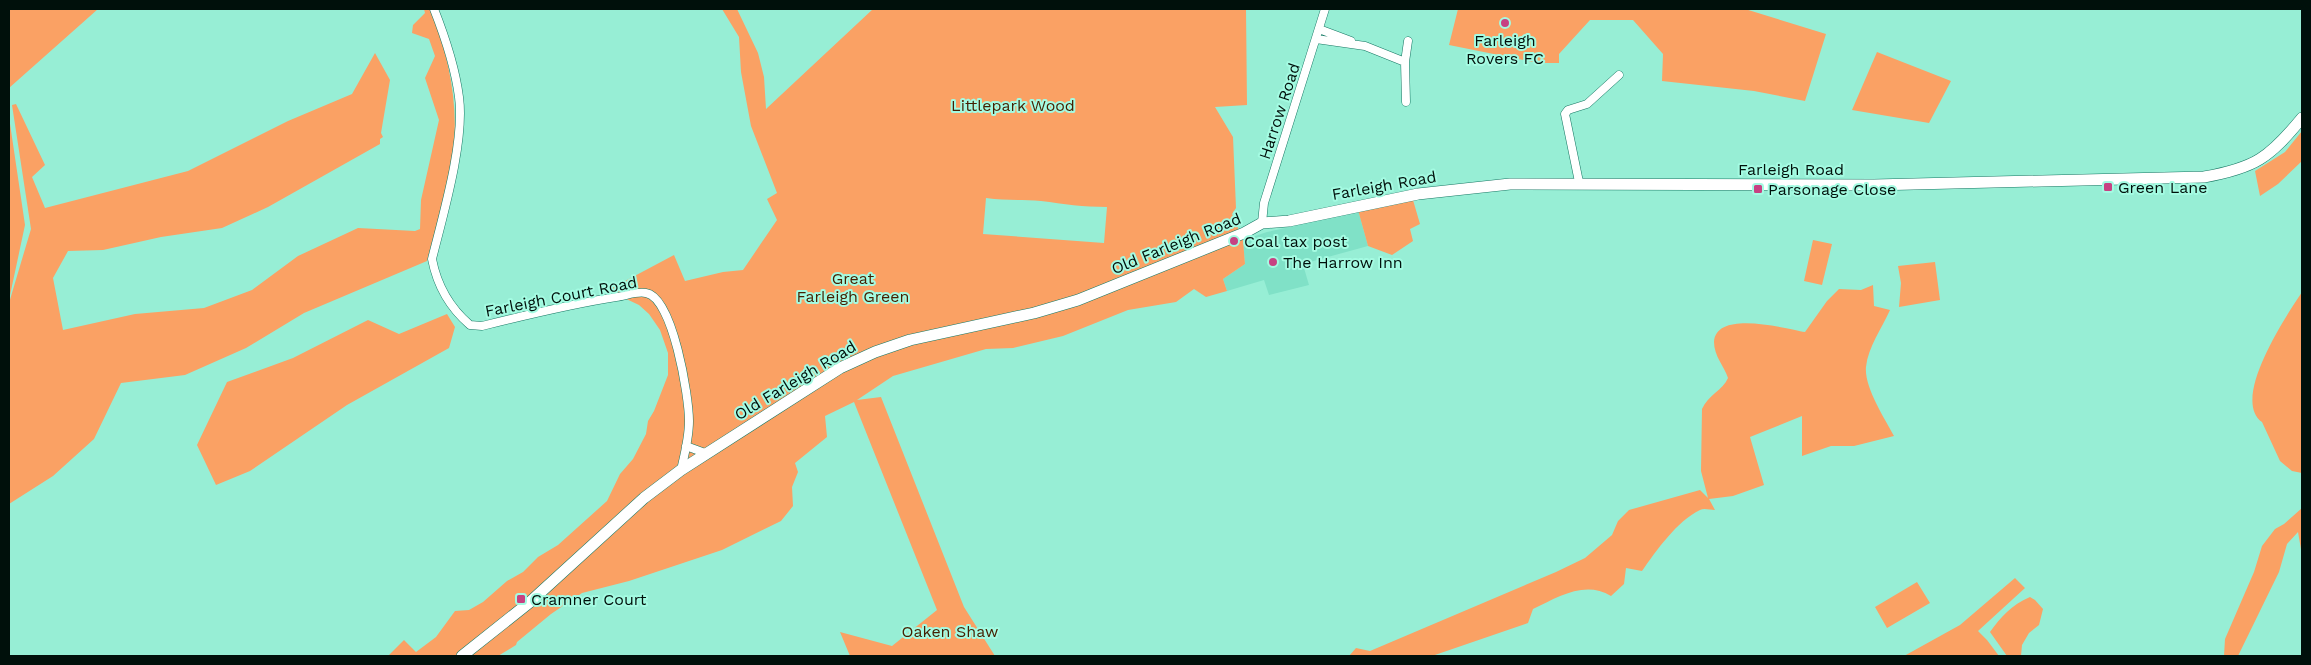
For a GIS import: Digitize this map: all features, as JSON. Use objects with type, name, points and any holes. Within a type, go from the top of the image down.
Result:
[{"type":"street","name":"Farleigh Court Road","points":[[434,9],[447,41],[459,98],[458,139],[432,259],[436,277],[446,297],[454,310],[470,325],[482,326],[638,292],[647,293],[656,298],[677,347],[688,400],[688,429],[681,470]]},
{"type":"street","name":"Harrow Road","points":[[1262,223],[1264,203],[1325,9]]},
{"type":"street","points":[[1319,29],[1405,62]]},
{"type":"street","points":[[1316,39],[1365,46]]},
{"type":"street","points":[[1406,102],[1405,62],[1408,41]]},
{"type":"street","points":[[1578,182],[1565,114],[1568,110],[1588,104],[1619,75]]},
{"type":"street","name":"Farleigh Road","points":[[1262,223],[1289,221],[1388,200],[1457,189],[1510,184],[1578,182],[1874,185],[2204,177],[2237,171],[2258,161],[2285,138],[2302,118]]},
{"type":"street","name":"Old Farleigh Road","points":[[462,656],[530,602],[644,498],[705,454],[840,368],[875,352],[910,340],[1034,313],[1078,300],[1244,233],[1262,223]]},
{"type":"street","points":[[686,446],[705,454]]},
{"type":"shaded area","points":[[1358,210],[1368,246],[1306,263],[1304,268],[1309,285],[1269,295],[1264,280],[1227,291],[1223,279],[1245,264],[1243,240],[1295,226],[1297,223]]},
{"type":"green space","points":[[9,9],[98,9],[9,88]]},
{"type":"green space","points":[[424,9],[431,9],[442,42],[453,92],[455,127],[450,173],[427,261],[304,313],[246,348],[185,375],[121,383],[94,439],[53,476],[9,504],[9,303],[31,229],[12,105],[16,104],[45,165],[32,177],[45,208],[188,171],[288,121],[352,94],[375,53],[390,80],[381,133],[383,137],[380,139],[380,144],[268,207],[222,228],[161,237],[103,250],[68,251],[53,278],[63,330],[135,314],[204,308],[252,290],[298,256],[358,228],[415,231],[420,229],[421,200],[439,120],[425,78],[435,56],[429,39],[412,33],[413,25],[425,13]]},
{"type":"green space","points":[[722,9],[737,9],[758,53],[764,77],[766,109],[873,9],[1246,9],[1247,105],[1215,107],[1233,137],[1236,208],[1232,214],[1243,240],[1245,264],[1223,279],[1227,291],[1206,297],[1194,289],[1176,302],[1128,310],[1063,336],[1013,348],[986,349],[893,376],[857,400],[881,397],[964,607],[995,656],[850,656],[840,632],[892,646],[937,610],[854,402],[825,416],[827,437],[795,463],[798,472],[792,487],[793,506],[781,521],[722,550],[629,581],[582,593],[551,614],[517,642],[516,645],[498,656],[388,656],[404,640],[416,652],[436,637],[455,611],[469,610],[483,602],[507,581],[523,572],[538,557],[558,545],[607,501],[620,474],[633,459],[646,434],[648,421],[654,411],[668,375],[668,353],[660,330],[649,314],[639,305],[622,297],[612,288],[674,255],[685,281],[723,272],[743,270],[777,220],[767,199],[777,193],[751,126],[741,72],[739,37]],"holes":[[[986,198],[1034,200],[1107,207],[1104,243],[983,234]]]},
{"type":"green space","points":[[1458,9],[1745,9],[1826,34],[1805,101],[1754,91],[1662,81],[1663,54],[1633,20],[1590,20],[1559,54],[1559,63],[1538,63],[1449,45]]},
{"type":"green space","points":[[1877,52],[1951,81],[1929,123],[1852,110]]},
{"type":"green space","points":[[9,117],[25,225],[9,300]]},
{"type":"green space","points":[[2302,131],[2302,161],[2278,184],[2260,196],[2255,171],[2285,152]]},
{"type":"green space","points":[[1413,200],[1420,224],[1410,229],[1413,241],[1392,255],[1368,246],[1358,210]]},
{"type":"green space","points":[[1813,240],[1832,244],[1822,285],[1804,281]]},
{"type":"green space","points":[[1935,262],[1940,300],[1899,307],[1901,283],[1898,266]]},
{"type":"green space","points":[[1873,285],[1874,306],[1890,310],[1869,352],[1866,375],[1876,403],[1894,436],[1854,446],[1831,446],[1802,456],[1802,416],[1750,437],[1764,485],[1733,496],[1709,499],[1715,510],[1702,509],[1683,521],[1642,571],[1626,568],[1624,584],[1611,596],[1601,591],[1591,590],[1581,590],[1562,595],[1533,609],[1528,623],[1432,656],[1349,656],[1356,648],[1370,651],[1585,558],[1612,535],[1618,521],[1629,510],[1700,490],[1708,498],[1701,471],[1702,409],[1728,378],[1714,347],[1718,332],[1727,326],[1753,323],[1805,332],[1827,301],[1839,289],[1861,290]]},
{"type":"green space","points":[[2302,292],[2302,473],[2292,471],[2280,461],[2262,422],[2254,411],[2253,395],[2264,357]]},
{"type":"green space","points":[[447,314],[455,327],[449,348],[347,405],[250,471],[216,485],[197,445],[227,382],[293,358],[368,320],[399,334]]},
{"type":"green space","points":[[2302,508],[2302,555],[2298,532],[2287,544],[2279,572],[2238,656],[2224,656],[2225,639],[2254,572],[2262,546],[2275,529],[2284,524]]},
{"type":"green space","points":[[2015,578],[2025,588],[1978,631],[1999,656],[1904,656],[1960,625]]},
{"type":"green space","points":[[1917,582],[1930,603],[1887,628],[1875,607]]},
{"type":"green space","points":[[2030,597],[2043,609],[2039,625],[2029,633],[2022,645],[2021,656],[2007,656],[1990,632],[2007,612]]},
{"type":"place","name":"Farleigh Rovers FC","points":[[1505,23]]},
{"type":"place","name":"Green Lane","points":[[2108,187]]},
{"type":"place","name":"Parsonage Close","points":[[1758,189]]},
{"type":"place","name":"Coal tax post","points":[[1234,241]]},
{"type":"place","name":"The Harrow Inn","points":[[1273,262]]},
{"type":"place","name":"Cramner Court","points":[[521,599]]},
{"type":"park label","name":"Littlepark Wood","points":[[1013,105]]},
{"type":"park label","name":"Great Farleigh Green","points":[[853,287]]},
{"type":"park label","name":"Oaken Shaw","points":[[950,631]]}]
